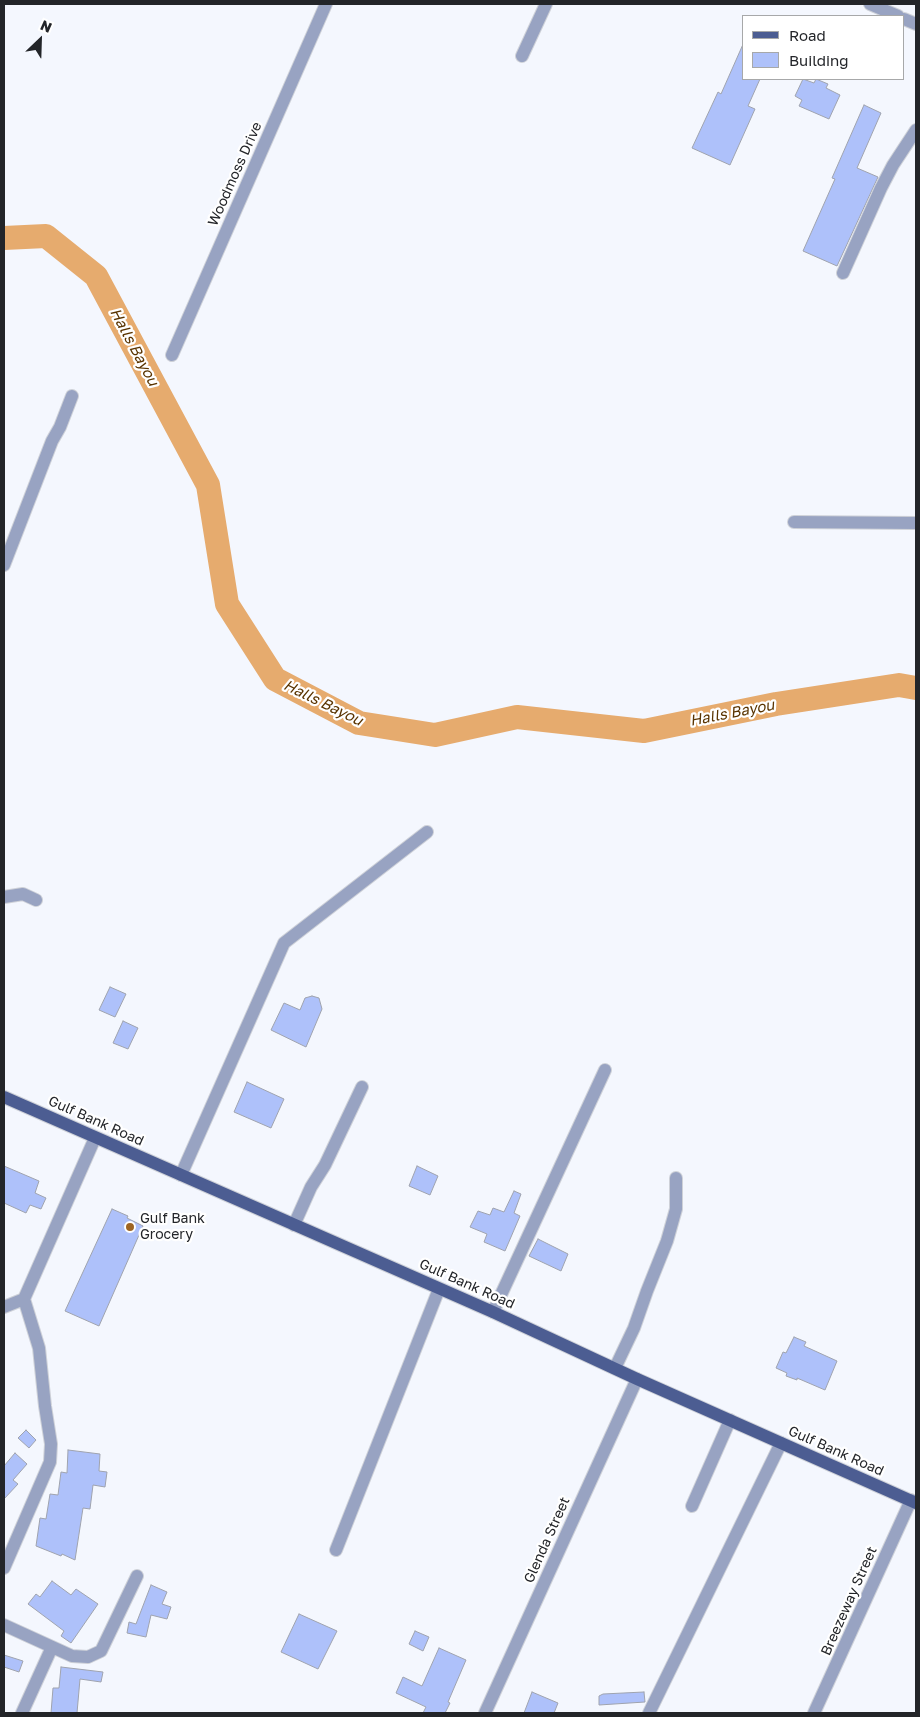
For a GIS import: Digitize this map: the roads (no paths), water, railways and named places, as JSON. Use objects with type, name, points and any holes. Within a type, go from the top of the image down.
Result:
[{"type":"main road","name":"Gulf Bank Road","points":[[4,1097],[439,1288],[637,1379],[914,1501]]},
{"type":"street","name":"Woodmoss Drive","points":[[172,355],[326,4]]},
{"type":"street","points":[[522,56],[546,4]]},
{"type":"street","points":[[870,4],[896,15]]},
{"type":"street","points":[[843,273],[881,188],[893,165],[916,130]]},
{"type":"street","points":[[4,565],[52,441],[60,427],[72,396]]},
{"type":"street","points":[[794,522],[916,523]]},
{"type":"street","points":[[181,1175],[284,943],[427,832]]},
{"type":"street","points":[[4,897],[23,894],[36,900]]},
{"type":"street","points":[[493,1312],[604,1070]]},
{"type":"street","points":[[294,1225],[311,1187],[325,1165],[362,1087]]},
{"type":"street","points":[[4,1568],[50,1462],[51,1444],[39,1348],[24,1299],[96,1138]]},
{"type":"street","points":[[615,1368],[634,1328],[667,1241],[676,1209],[676,1178]]},
{"type":"street","points":[[336,1550],[439,1288]]},
{"type":"street","points":[[4,1307],[24,1299]]},
{"type":"street","name":"Glenda Street","points":[[485,1713],[637,1379]]},
{"type":"street","points":[[692,1506],[730,1420]]},
{"type":"street","points":[[649,1713],[781,1443]]},
{"type":"street","name":"Breezeway Street","points":[[814,1713],[914,1501]]},
{"type":"street","points":[[4,1625],[72,1656],[88,1657],[101,1651],[137,1576]]},
{"type":"street","points":[[22,1713],[52,1647]]},
{"type":"waterway","name":"Halls Bayou","points":[[4,238],[46,236],[96,276],[208,485],[227,604],[275,679],[359,723],[435,735],[517,717],[644,731],[776,704],[899,685],[916,688]]},
{"type":"place","name":"Gulf Bank Grocery","points":[[130,1227]]}]
